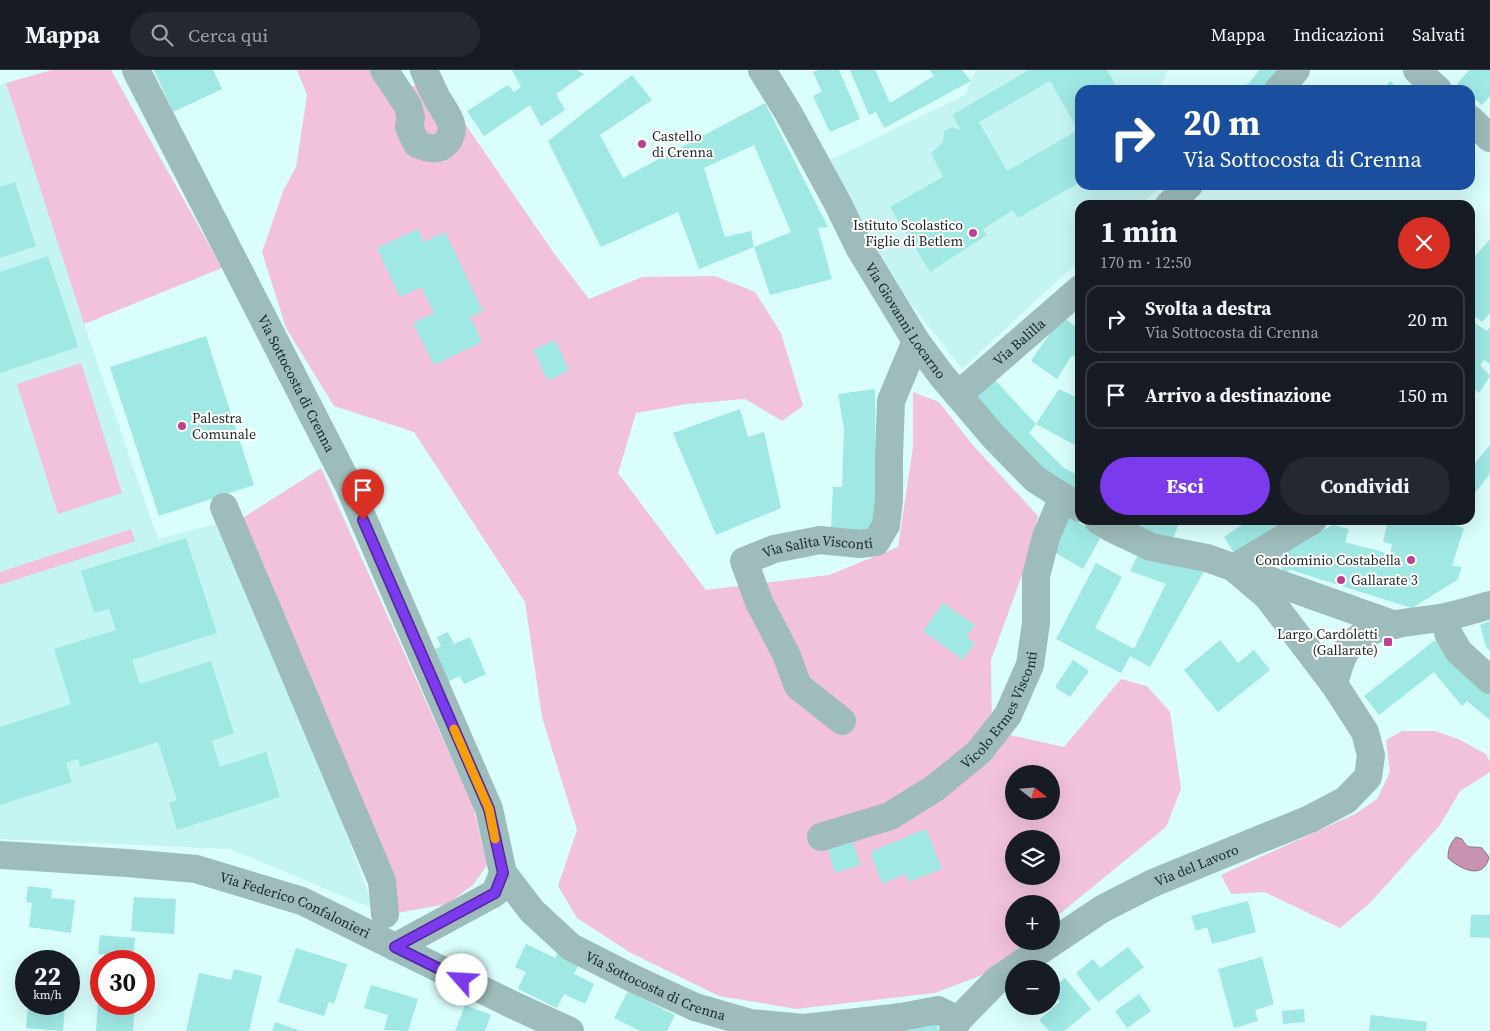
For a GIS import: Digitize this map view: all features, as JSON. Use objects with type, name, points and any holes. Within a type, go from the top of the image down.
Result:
[{"type":"street","name":"Via Sottocosta di Crenna","points":[[136,70],[348,484],[489,809],[503,873],[532,911],[571,947],[694,1007],[750,1023],[804,1028],[901,1017],[938,1010],[955,1025]]},
{"type":"street","points":[[384,70],[408,106],[411,118],[409,126],[417,144],[433,149],[443,147],[449,140],[452,131],[450,120],[424,70]]},
{"type":"street","name":"Via Giovanni Locarno","points":[[762,70],[789,114],[860,249],[916,341],[994,437],[1035,479],[1072,503]]},
{"type":"street","points":[[1282,85],[1296,70]]},
{"type":"street","points":[[1417,70],[1433,85]]},
{"type":"street","points":[[1475,124],[1490,138]]},
{"type":"street","points":[[1174,200],[1184,190]]},
{"type":"street","name":"Via Balilla","points":[[958,395],[1075,293]]},
{"type":"street","name":"Via Salita Visconti","points":[[842,721],[798,686],[786,654],[759,602],[744,562],[774,549],[820,540],[860,544],[876,542],[886,525],[889,500],[891,401],[916,341]]},
{"type":"street","name":"Vicolo Ermes Visconti","points":[[821,837],[890,816],[935,788],[979,752],[1008,715],[1030,665],[1036,623],[1036,576],[1046,537],[1072,503]]},
{"type":"street","points":[[224,507],[382,881],[385,914]]},
{"type":"street","points":[[1106,525],[1151,547],[1207,558],[1395,625]]},
{"type":"street","points":[[1234,568],[1305,525]]},
{"type":"street","name":"Via del Lavoro","points":[[955,1025],[998,979],[1102,909],[1153,883],[1310,819],[1346,800],[1368,777],[1371,755],[1365,732],[1334,684],[1267,596],[1234,568]]},
{"type":"street","points":[[1334,684],[1339,664],[1348,648],[1367,632],[1395,625],[1447,617],[1490,605]]},
{"type":"street","points":[[1447,617],[1448,633],[1459,652],[1490,680]]},
{"type":"street","name":"Via Federico Confalonieri","points":[[0,856],[196,869],[302,901],[570,1031]]},
{"type":"street","points":[[395,947],[495,893],[503,873]]},
{"type":"shaded area","points":[[52,70],[111,70],[222,268],[84,324],[6,83]]},
{"type":"shaded area","points":[[297,70],[401,70],[406,89],[442,75],[451,103],[553,252],[589,299],[642,277],[715,276],[755,292],[781,333],[803,406],[782,421],[745,399],[687,404],[636,413],[618,473],[706,590],[829,575],[898,547],[913,447],[913,392],[939,402],[971,443],[1038,516],[1025,567],[991,660],[992,731],[1064,747],[1121,679],[1147,686],[1170,712],[1181,789],[1166,827],[1060,914],[1060,895],[1005,895],[1005,950],[1016,950],[990,972],[935,993],[796,1009],[719,996],[631,953],[577,918],[558,886],[577,830],[542,717],[525,602],[414,432],[334,406],[286,328],[262,252],[284,189],[296,167],[307,95]]},
{"type":"shaded area","name":"Istituto Scolastico Figlie di Betlem","points":[[976,70],[1168,70],[1161,85],[1075,85],[1075,190],[1156,190],[1146,200],[1075,200],[1075,265],[962,369],[894,282],[826,162],[965,95]]},
{"type":"shaded area","points":[[6,83],[84,324],[158,539],[232,520],[374,909],[230,849],[0,839],[0,85]]},
{"type":"shaded area","points":[[81,363],[122,493],[58,514],[17,384]]},
{"type":"shaded area","points":[[321,468],[473,806],[487,865],[473,885],[447,904],[392,914],[397,889],[238,521]]},
{"type":"shaded area","points":[[131,529],[135,541],[0,585],[0,572]]},
{"type":"shaded area","points":[[1402,731],[1435,731],[1458,739],[1486,754],[1490,762],[1490,772],[1460,791],[1440,825],[1370,903],[1340,928],[1264,892],[1231,894],[1221,875],[1355,814],[1377,799],[1390,772],[1386,740]]},
{"type":"shaded area","points":[[1456,837],[1462,839],[1468,846],[1482,848],[1489,857],[1482,869],[1471,871],[1459,866],[1448,858],[1448,852]]},
{"type":"building","points":[[154,70],[213,70],[222,89],[173,112]]},
{"type":"building","points":[[512,70],[577,70],[584,74],[556,94],[565,110],[541,126],[530,105],[484,136],[467,111],[508,85],[514,92],[521,87]]},
{"type":"building","points":[[818,70],[839,70],[860,119],[830,132],[813,96],[822,92],[813,72]]},
{"type":"building","points":[[850,70],[875,70],[890,103],[934,76],[930,70],[962,70],[971,81],[884,128],[876,112],[869,115]]},
{"type":"building","points":[[1029,70],[1107,70],[1115,85],[1075,85],[1075,125],[1050,81],[979,122],[1007,171],[1075,132],[1075,185],[1018,218],[1013,210],[983,229],[987,235],[930,272],[890,207],[943,177],[931,153],[943,142],[944,131],[952,127],[961,130],[952,115]]},
{"type":"building","points":[[1259,70],[1284,70],[1274,85],[1246,85]]},
{"type":"building","points":[[1469,70],[1490,70],[1490,96],[1482,105],[1475,99],[1475,85],[1457,84]]},
{"type":"building","points":[[632,75],[652,100],[600,135],[623,178],[765,103],[828,227],[818,228],[832,279],[770,295],[754,247],[699,269],[678,212],[601,247],[548,141]],"holes":[[[754,145],[791,232],[754,247],[751,231],[725,237],[704,168]]]},
{"type":"building","points":[[15,182],[36,246],[0,258],[0,187]]},
{"type":"building","points":[[418,229],[424,242],[445,232],[483,311],[470,317],[482,342],[434,365],[413,323],[434,313],[421,287],[400,297],[377,248]]},
{"type":"building","points":[[1490,239],[1490,313],[1482,322],[1475,316],[1475,256]]},
{"type":"building","points":[[48,256],[78,347],[0,373],[0,272]]},
{"type":"building","points":[[1062,316],[1075,326],[1075,357],[1072,355],[1057,379],[1031,361]]},
{"type":"building","points":[[1475,323],[1487,331],[1490,327],[1490,364],[1484,360],[1480,365],[1490,376],[1479,393],[1475,390]]},
{"type":"building","name":"Palestra Comunale","points":[[206,336],[254,485],[159,516],[110,367]]},
{"type":"building","points":[[555,340],[569,370],[548,381],[533,350]]},
{"type":"building","points":[[992,377],[1036,424],[1029,433],[1064,468],[1075,474],[1075,499],[1056,486],[971,396]]},
{"type":"building","points":[[875,389],[875,531],[831,529],[833,487],[842,487],[844,429],[838,394]]},
{"type":"building","points":[[1059,389],[1075,397],[1075,445],[1036,424]]},
{"type":"building","points":[[740,409],[748,437],[764,432],[781,508],[716,535],[673,433]]},
{"type":"building","points":[[1490,445],[1490,474],[1475,493],[1475,463]]},
{"type":"building","points":[[1067,516],[1075,520],[1075,525],[1084,525],[1102,535],[1083,569],[1049,549]]},
{"type":"building","points":[[1133,525],[1178,525],[1171,545]]},
{"type":"building","points":[[1242,525],[1284,525],[1237,558],[1224,537]]},
{"type":"building","name":"Condominio Costabella","points":[[1333,525],[1349,529],[1345,542],[1390,554],[1392,544],[1383,542],[1387,525],[1454,525],[1464,528],[1452,566],[1462,567],[1457,580],[1412,608],[1291,570],[1284,572],[1274,555]]},
{"type":"building","points":[[186,538],[217,633],[132,660],[140,684],[211,661],[234,733],[212,741],[220,767],[266,752],[280,797],[177,830],[169,803],[177,800],[158,742],[80,767],[78,759],[66,763],[72,782],[0,805],[0,727],[71,704],[54,649],[116,630],[109,609],[94,613],[81,571]]},
{"type":"building","points":[[1140,551],[1206,568],[1150,667],[1130,656],[1121,673],[1056,639],[1096,563],[1122,577],[1095,628],[1134,649],[1166,584],[1130,571]]},
{"type":"building","points":[[943,603],[975,625],[966,637],[975,643],[963,660],[923,631]]},
{"type":"building","points":[[1490,621],[1490,651],[1486,647],[1480,625]]},
{"type":"building","points":[[448,632],[454,644],[470,637],[486,674],[464,684],[460,676],[447,682],[433,650],[441,646],[437,637]]},
{"type":"building","points":[[1220,640],[1238,663],[1254,650],[1270,670],[1218,712],[1184,670]]},
{"type":"building","points":[[1434,641],[1445,643],[1490,692],[1490,720],[1467,701],[1462,706],[1434,672],[1379,715],[1364,696]]},
{"type":"building","points":[[1073,660],[1089,671],[1070,697],[1055,687]]},
{"type":"building","points":[[926,829],[942,869],[909,882],[905,874],[882,884],[870,852]]},
{"type":"building","points":[[851,835],[860,865],[835,873],[826,843]]},
{"type":"building","points":[[28,886],[52,889],[51,898],[75,900],[71,933],[29,927],[32,903],[26,902]]},
{"type":"building","points":[[134,897],[176,899],[174,934],[131,931]]},
{"type":"building","points":[[1248,901],[1256,932],[1212,944],[1207,927],[1196,931],[1191,916]]},
{"type":"building","points":[[1471,915],[1490,915],[1490,938],[1470,937]]},
{"type":"building","points":[[100,935],[135,938],[134,950],[98,950]]},
{"type":"building","points":[[526,944],[555,958],[559,951],[580,962],[574,974],[594,984],[585,1004],[564,994],[557,1008],[518,989],[526,972],[515,967]]},
{"type":"building","points":[[1128,947],[1144,967],[1098,1002],[1076,973],[1093,959],[1100,968]]},
{"type":"building","points":[[296,948],[347,964],[334,1004],[329,1002],[324,1016],[278,1002]]},
{"type":"building","points":[[1262,957],[1274,1004],[1255,1010],[1258,1021],[1234,1028],[1218,969]]},
{"type":"building","points":[[234,969],[262,976],[249,1031],[186,1031],[199,973],[231,980]]},
{"type":"building","points":[[1065,978],[1091,1009],[1064,1031],[1049,1031],[1039,1020],[1045,1015],[1060,1015],[1060,982]]},
{"type":"building","points":[[371,985],[418,999],[408,1031],[384,1030],[388,1015],[364,1008]]},
{"type":"building","points":[[628,991],[675,1015],[667,1031],[640,1031],[614,1018]]},
{"type":"building","points":[[1139,994],[1151,1011],[1127,1028],[1115,1011]]},
{"type":"building","points":[[465,1005],[491,1015],[485,1031],[455,1031]]},
{"type":"building","points":[[1304,1009],[1305,1022],[1283,1024],[1282,1011]]},
{"type":"building","points":[[27,1015],[64,1015],[63,1031],[26,1028]]},
{"type":"building","points":[[97,1015],[134,1015],[133,1031],[96,1031]]},
{"type":"building","points":[[1371,1015],[1427,1022],[1426,1031],[1369,1031]]},
{"type":"building","points":[[937,1021],[938,1031],[900,1031],[900,1025]]},
{"type":"building","points":[[275,1022],[301,1031],[272,1031]]},
{"type":"slow traffic","points":[[454,729],[489,809],[495,839]]},
{"type":"place","name":"Castello di Crenna","points":[[642,144]]},
{"type":"place","name":"Istituto Scolastico Figlie di Betlem","points":[[973,233]]},
{"type":"place","name":"Palestra Comunale","points":[[182,426]]},
{"type":"place","name":"Condominio Costabella","points":[[1411,560]]},
{"type":"place","name":"Gallarate 3","points":[[1341,580]]},
{"type":"place","name":"Largo Cardoletti (Gallarate)","points":[[1388,642]]},
{"type":"route","points":[[363,520],[489,809],[503,873],[495,893],[395,947],[462,980]]}]
